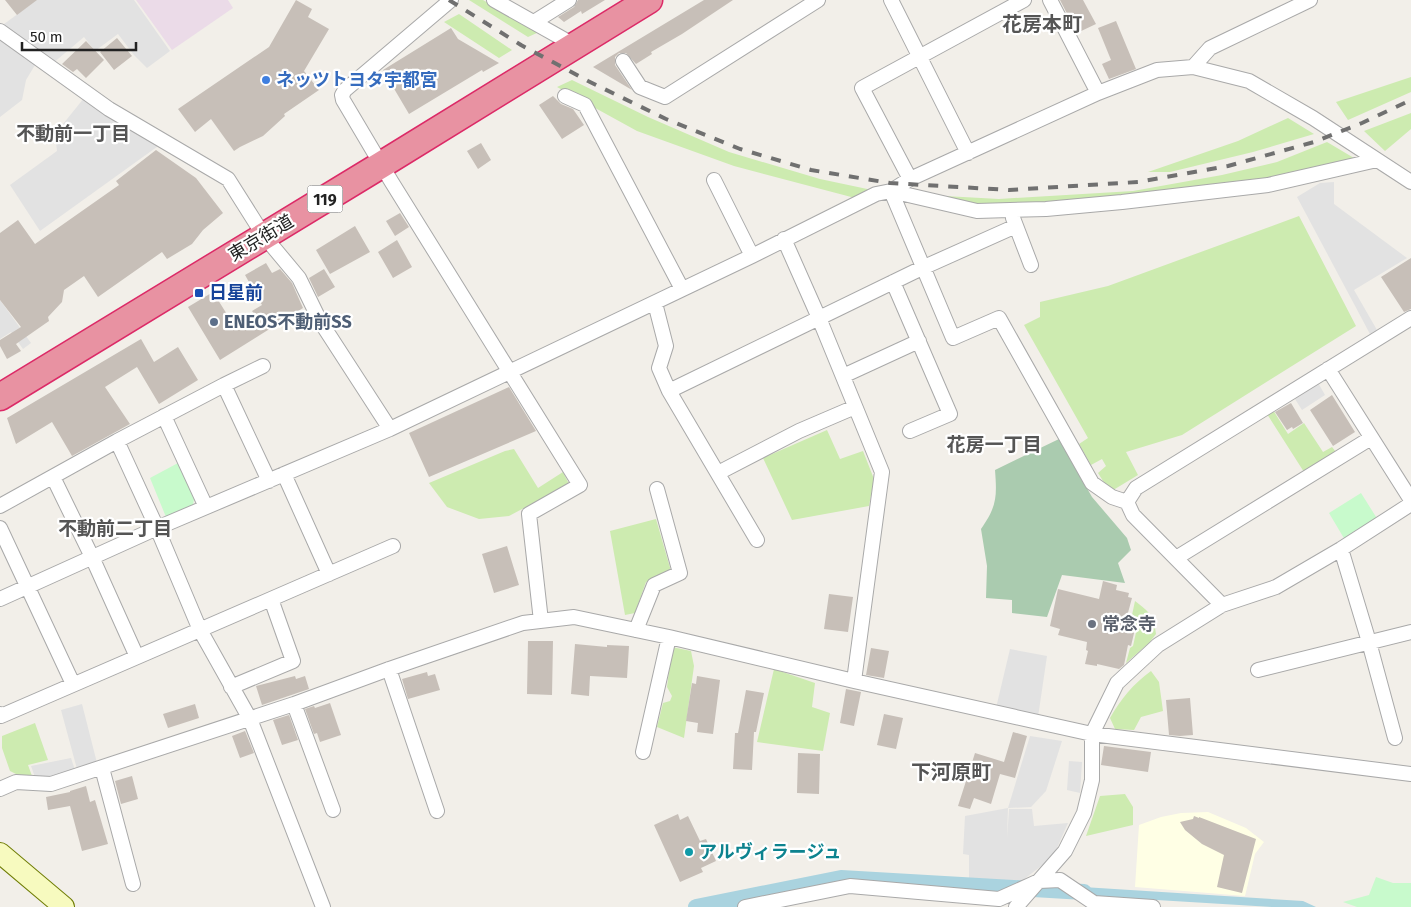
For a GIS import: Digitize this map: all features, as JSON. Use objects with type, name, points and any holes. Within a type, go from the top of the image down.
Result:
[{"type":"highway","name":"東京街道","points":[[0,397],[382,166],[649,0]]},
{"type":"street","points":[[451,0],[345,90],[342,95],[343,100],[382,166],[580,485],[529,514],[541,621]]},
{"type":"street","points":[[494,0],[574,45]]},
{"type":"street","points":[[534,22],[568,0]]},
{"type":"street","points":[[623,61],[640,87],[665,98],[818,0]]},
{"type":"street","points":[[891,0],[968,153]]},
{"type":"street","points":[[910,178],[862,88],[1024,0]]},
{"type":"street","points":[[1050,0],[1098,93]]},
{"type":"street","points":[[1193,67],[1210,48],[1310,0]]},
{"type":"street","points":[[0,31],[109,109],[228,179],[264,236],[298,278],[320,321],[390,429]]},
{"type":"street","points":[[0,599],[157,528],[390,429],[655,303],[876,194],[891,191],[910,178],[1098,93],[1157,70],[1193,67],[1248,81],[1313,118],[1411,182]]},
{"type":"street","points":[[565,96],[585,105],[682,289]]},
{"type":"street","points":[[891,191],[977,211],[1046,209],[1268,185],[1377,160]]},
{"type":"street","points":[[714,180],[752,256]]},
{"type":"street","points":[[891,191],[953,338],[999,318],[1092,483],[1112,497],[1127,502],[1133,515],[1222,605]]},
{"type":"street","points":[[1010,210],[1031,265]]},
{"type":"street","points":[[669,391],[922,268],[1016,226]]},
{"type":"street","points":[[784,240],[819,318],[882,472],[854,681]]},
{"type":"street","points":[[893,282],[950,414],[910,431]]},
{"type":"street","points":[[655,303],[666,346],[659,368],[669,391],[758,540]]},
{"type":"street","points":[[1127,502],[1136,488],[1411,318]]},
{"type":"street","points":[[843,376],[919,341]]},
{"type":"street","points":[[0,506],[117,441],[263,366]]},
{"type":"street","points":[[1016,907],[1065,851],[1084,813],[1092,780],[1092,734],[1117,683],[1158,645],[1222,605],[1276,587],[1341,549],[1411,502],[1328,369]]},
{"type":"street","points":[[224,385],[269,481]]},
{"type":"street","points":[[718,472],[799,431],[855,406]]},
{"type":"street","points":[[164,416],[206,507]]},
{"type":"street","points":[[1176,558],[1371,438]]},
{"type":"street","points":[[117,441],[157,528],[200,630],[250,719],[323,907]]},
{"type":"street","points":[[284,474],[329,574]]},
{"type":"street","points":[[53,477],[137,656]]},
{"type":"street","points":[[636,630],[654,585],[680,573],[657,489]]},
{"type":"street","points":[[0,528],[73,684]]},
{"type":"street","points":[[0,714],[0,716],[393,546]]},
{"type":"street","points":[[1341,549],[1395,738]]},
{"type":"street","points":[[231,687],[293,661],[271,599]]},
{"type":"street","points":[[0,789],[16,782],[51,784],[102,768],[294,704],[523,622],[574,617],[1092,734],[1411,774]]},
{"type":"street","points":[[1258,670],[1411,632]]},
{"type":"street","points":[[643,752],[669,637]]},
{"type":"street","points":[[389,669],[437,812]]},
{"type":"street","points":[[294,704],[333,810]]},
{"type":"street","points":[[102,768],[134,884]]},
{"type":"street","points":[[0,853],[64,907]]},
{"type":"street","points":[[744,907],[850,886],[999,898],[1039,882],[1060,880],[1094,903],[1154,907]]},
{"type":"shaded area","points":[[27,0],[134,0],[170,51],[147,68],[118,34],[95,51],[84,37],[52,64],[0,27],[30,5]]},
{"type":"shaded area","points":[[136,0],[228,0],[233,8],[172,50]]},
{"type":"shaded area","points":[[0,39],[35,65],[26,80],[22,100],[0,117]]},
{"type":"shaded area","points":[[84,98],[161,144],[40,231],[10,185],[57,151],[55,134]]},
{"type":"shaded area","points":[[1334,182],[1334,204],[1407,258],[1354,290],[1377,330],[1370,334],[1297,197],[1320,183]]},
{"type":"shaded area","points":[[0,300],[31,343],[23,349],[11,332],[0,339]]},
{"type":"shaded area","points":[[1317,381],[1325,395],[1302,410],[1293,396]]},
{"type":"shaded area","points":[[1059,439],[1092,497],[1127,538],[1131,550],[1118,563],[1125,583],[1062,575],[1047,617],[1012,613],[1012,600],[986,598],[987,566],[981,529],[995,501],[995,470]]},
{"type":"shaded area","points":[[1010,649],[1047,656],[1038,717],[996,708]]},
{"type":"shaded area","points":[[82,704],[97,763],[77,769],[61,710]]},
{"type":"shaded area","points":[[1030,736],[1062,741],[1046,791],[1031,807],[1008,808]]},
{"type":"shaded area","points":[[71,758],[75,770],[47,777],[35,777],[31,766]]},
{"type":"shaded area","points":[[1069,761],[1082,762],[1080,793],[1067,790]]},
{"type":"shaded area","points":[[1008,808],[1007,839],[1009,809],[1032,809],[1034,826],[1068,823],[1053,857],[1019,883],[969,880],[969,855],[963,854],[965,816]]},
{"type":"shaded area","points":[[1208,812],[1246,828],[1264,842],[1255,854],[1245,896],[1135,887],[1139,825],[1161,817],[1181,813]]},
{"type":"green space","points":[[469,0],[483,0],[539,32],[528,37]]},
{"type":"green space","points":[[459,14],[512,50],[499,58],[444,22]]},
{"type":"green space","points":[[1411,77],[1411,92],[1348,120],[1336,102]]},
{"type":"green space","points":[[572,80],[648,117],[729,152],[820,179],[872,190],[855,198],[734,166],[637,131],[557,87]]},
{"type":"green space","points":[[1411,113],[1411,129],[1385,151],[1364,131]]},
{"type":"green space","points":[[1288,118],[1314,134],[1253,152],[1170,172],[1148,172],[1238,141]]},
{"type":"green space","points":[[1327,142],[1359,161],[1268,181],[1064,204],[975,204],[927,195],[999,199],[1133,191],[1222,175],[1277,162]]},
{"type":"green space","points":[[1299,216],[1356,326],[1182,435],[1126,452],[1138,475],[1110,492],[1098,473],[1106,466],[1102,459],[1091,465],[1079,444],[1088,438],[1024,325],[1040,317],[1040,302],[1108,286]]},
{"type":"green space","points":[[1273,410],[1288,434],[1304,423],[1323,452],[1332,447],[1336,452],[1304,472],[1267,414]]},
{"type":"green space","points":[[827,430],[840,459],[863,451],[874,479],[869,506],[792,520],[763,458]]},
{"type":"green space","points":[[514,449],[538,488],[563,472],[569,484],[509,516],[479,519],[447,507],[429,483],[505,451]]},
{"type":"green space","points":[[178,463],[194,499],[193,505],[166,517],[150,478]]},
{"type":"green space","points":[[1361,493],[1378,520],[1345,540],[1329,513]]},
{"type":"green space","points":[[656,519],[671,571],[646,582],[635,613],[625,615],[610,531]]},
{"type":"green space","points":[[1135,601],[1150,615],[1156,634],[1149,643],[1126,663],[1130,648],[1133,646],[1137,628],[1132,615]]},
{"type":"green space","points":[[672,647],[691,651],[694,666],[684,738],[657,727],[663,703],[670,701],[672,696],[667,687]]},
{"type":"green space","points":[[774,669],[815,683],[812,707],[830,713],[823,751],[757,742]]},
{"type":"green space","points":[[1151,671],[1159,682],[1163,711],[1141,717],[1134,730],[1115,729],[1110,718],[1114,711],[1133,687]]},
{"type":"green space","points":[[35,723],[48,760],[28,765],[32,776],[18,775],[10,771],[2,748],[2,736]]},
{"type":"green space","points":[[1125,794],[1133,807],[1133,825],[1086,836],[1100,796]]},
{"type":"green space","points":[[1376,877],[1393,883],[1411,883],[1411,907],[1357,907],[1343,902],[1369,895]]},
{"type":"water","points":[[1083,887],[1303,901],[1316,907],[1272,907],[1091,896]]},
{"type":"building","points":[[5,0],[37,0],[17,15]]},
{"type":"building","name":"ネッツトヨタ宇都宮","points":[[296,0],[312,9],[308,17],[329,29],[304,71],[319,90],[284,114],[285,116],[263,136],[234,151],[211,119],[195,132],[178,109],[269,47]]},
{"type":"building","points":[[578,0],[605,0],[582,14],[581,11],[564,22],[558,17],[574,7]]},
{"type":"building","points":[[704,0],[733,0],[651,52],[652,54],[636,64],[626,53],[619,53],[615,57],[615,65],[632,90],[593,67]]},
{"type":"building","points":[[1060,0],[1083,0],[1096,24],[1077,33]]},
{"type":"building","points":[[1116,21],[1136,69],[1109,79],[1102,64],[1111,60],[1098,28]]},
{"type":"building","points":[[451,28],[458,39],[499,63],[483,72],[482,70],[409,114],[383,70]]},
{"type":"building","points":[[117,38],[132,56],[114,70],[100,52]]},
{"type":"building","points":[[86,41],[104,60],[86,78],[77,69],[73,72],[62,64]]},
{"type":"building","points":[[553,96],[561,104],[573,109],[584,125],[562,139],[539,105]]},
{"type":"building","points":[[481,143],[491,160],[478,169],[467,151]]},
{"type":"building","points":[[156,150],[196,178],[223,213],[203,230],[192,244],[167,259],[162,252],[98,297],[84,276],[64,290],[62,302],[48,317],[49,321],[16,344],[21,351],[7,359],[0,346],[0,340],[21,327],[0,300],[0,233],[18,220],[35,244],[119,185],[116,181]]},
{"type":"building","points":[[400,213],[409,227],[395,236],[386,221]]},
{"type":"building","points":[[355,226],[370,252],[330,274],[316,250]]},
{"type":"building","points":[[397,240],[412,267],[393,278],[378,252]]},
{"type":"building","points":[[1411,258],[1411,309],[1404,312],[1381,277]]},
{"type":"building","points":[[266,263],[272,273],[280,269],[292,283],[303,308],[220,360],[188,307],[213,292],[235,327],[255,315],[252,311],[262,305],[245,275]]},
{"type":"building","points":[[324,269],[335,287],[318,297],[309,278]]},
{"type":"building","points":[[141,339],[154,362],[178,347],[198,380],[159,404],[137,367],[105,387],[130,424],[72,456],[52,422],[16,444],[7,418]]},
{"type":"building","points":[[509,387],[536,431],[429,477],[409,433]]},
{"type":"building","points":[[1332,395],[1355,432],[1333,446],[1310,410]]},
{"type":"building","points":[[1291,403],[1303,423],[1287,430],[1275,412]]},
{"type":"building","points":[[507,546],[519,585],[494,593],[482,554]]},
{"type":"building","name":"常念寺","points":[[1103,581],[1117,585],[1116,590],[1129,593],[1128,597],[1132,598],[1126,620],[1134,621],[1133,628],[1135,629],[1131,646],[1128,645],[1124,665],[1119,669],[1097,664],[1097,666],[1085,664],[1088,651],[1086,650],[1087,642],[1058,635],[1060,629],[1050,626],[1058,589],[1099,599]]},
{"type":"building","points":[[829,594],[853,597],[848,632],[824,629]]},
{"type":"building","points":[[528,641],[553,641],[552,695],[527,694]]},
{"type":"building","points":[[575,644],[607,647],[607,645],[629,646],[627,678],[590,676],[589,696],[571,694]]},
{"type":"building","points":[[871,648],[889,651],[884,678],[866,675]]},
{"type":"building","points":[[427,672],[428,676],[435,674],[440,690],[408,699],[402,679]]},
{"type":"building","points":[[295,676],[296,679],[305,676],[309,689],[262,705],[256,686]]},
{"type":"building","points":[[697,676],[720,680],[713,734],[697,732],[698,723],[686,721],[692,683],[696,684]]},
{"type":"building","points":[[846,689],[861,692],[854,726],[840,723]]},
{"type":"building","points":[[746,690],[764,693],[756,732],[754,732],[752,770],[733,769],[735,733],[738,733]]},
{"type":"building","points":[[1190,698],[1193,735],[1169,735],[1166,700]]},
{"type":"building","points":[[330,703],[341,735],[320,742],[317,733],[314,734],[305,709]]},
{"type":"building","points":[[195,704],[199,718],[168,728],[163,714]]},
{"type":"building","points":[[884,714],[903,718],[896,749],[877,745]]},
{"type":"building","points":[[289,715],[298,740],[282,745],[273,720]]},
{"type":"building","points":[[245,731],[254,753],[240,758],[232,736]]},
{"type":"building","points":[[1013,732],[1027,736],[1015,778],[1000,774],[991,804],[974,798],[970,809],[958,806],[975,753],[1004,762]]},
{"type":"building","points":[[1104,746],[1151,752],[1148,772],[1101,765]]},
{"type":"building","points":[[798,753],[820,754],[819,794],[797,793]]},
{"type":"building","points":[[132,776],[138,799],[121,804],[115,781]]},
{"type":"building","points":[[86,786],[90,802],[95,800],[108,844],[82,851],[70,806],[48,810],[46,797],[70,792]]},
{"type":"building","name":"アルヴィラージュ","points":[[678,814],[680,820],[688,816],[700,841],[706,839],[716,861],[701,868],[703,872],[680,882],[654,825]]},
{"type":"building","points":[[1194,816],[1256,839],[1242,893],[1217,887],[1224,855],[1202,844],[1185,830],[1180,822],[1193,819]]},
{"type":"waterway","points":[[696,907],[841,878],[1084,892]]},
{"type":"railway","points":[[449,0],[521,45],[588,81],[666,119],[740,149],[811,170],[890,183],[1009,190],[1138,182],[1228,166],[1314,142],[1362,123],[1411,100]]},
{"type":"place","name":"ネッツトヨタ宇都宮","points":[[266,80]]},
{"type":"place","name":"日星前","points":[[199,293]]},
{"type":"place","name":"ENEOS不動前SS","points":[[214,322]]},
{"type":"place","name":"常念寺","points":[[1092,624]]},
{"type":"place","name":"アルヴィラージュ","points":[[689,852]]},
{"type":"district","name":"花房本町","points":[[1042,24]]},
{"type":"district","name":"不動前一丁目","points":[[73,133]]},
{"type":"district","name":"花房一丁目","points":[[994,444]]},
{"type":"district","name":"不動前二丁目","points":[[115,528]]},
{"type":"district","name":"下河原町","points":[[951,772]]}]
